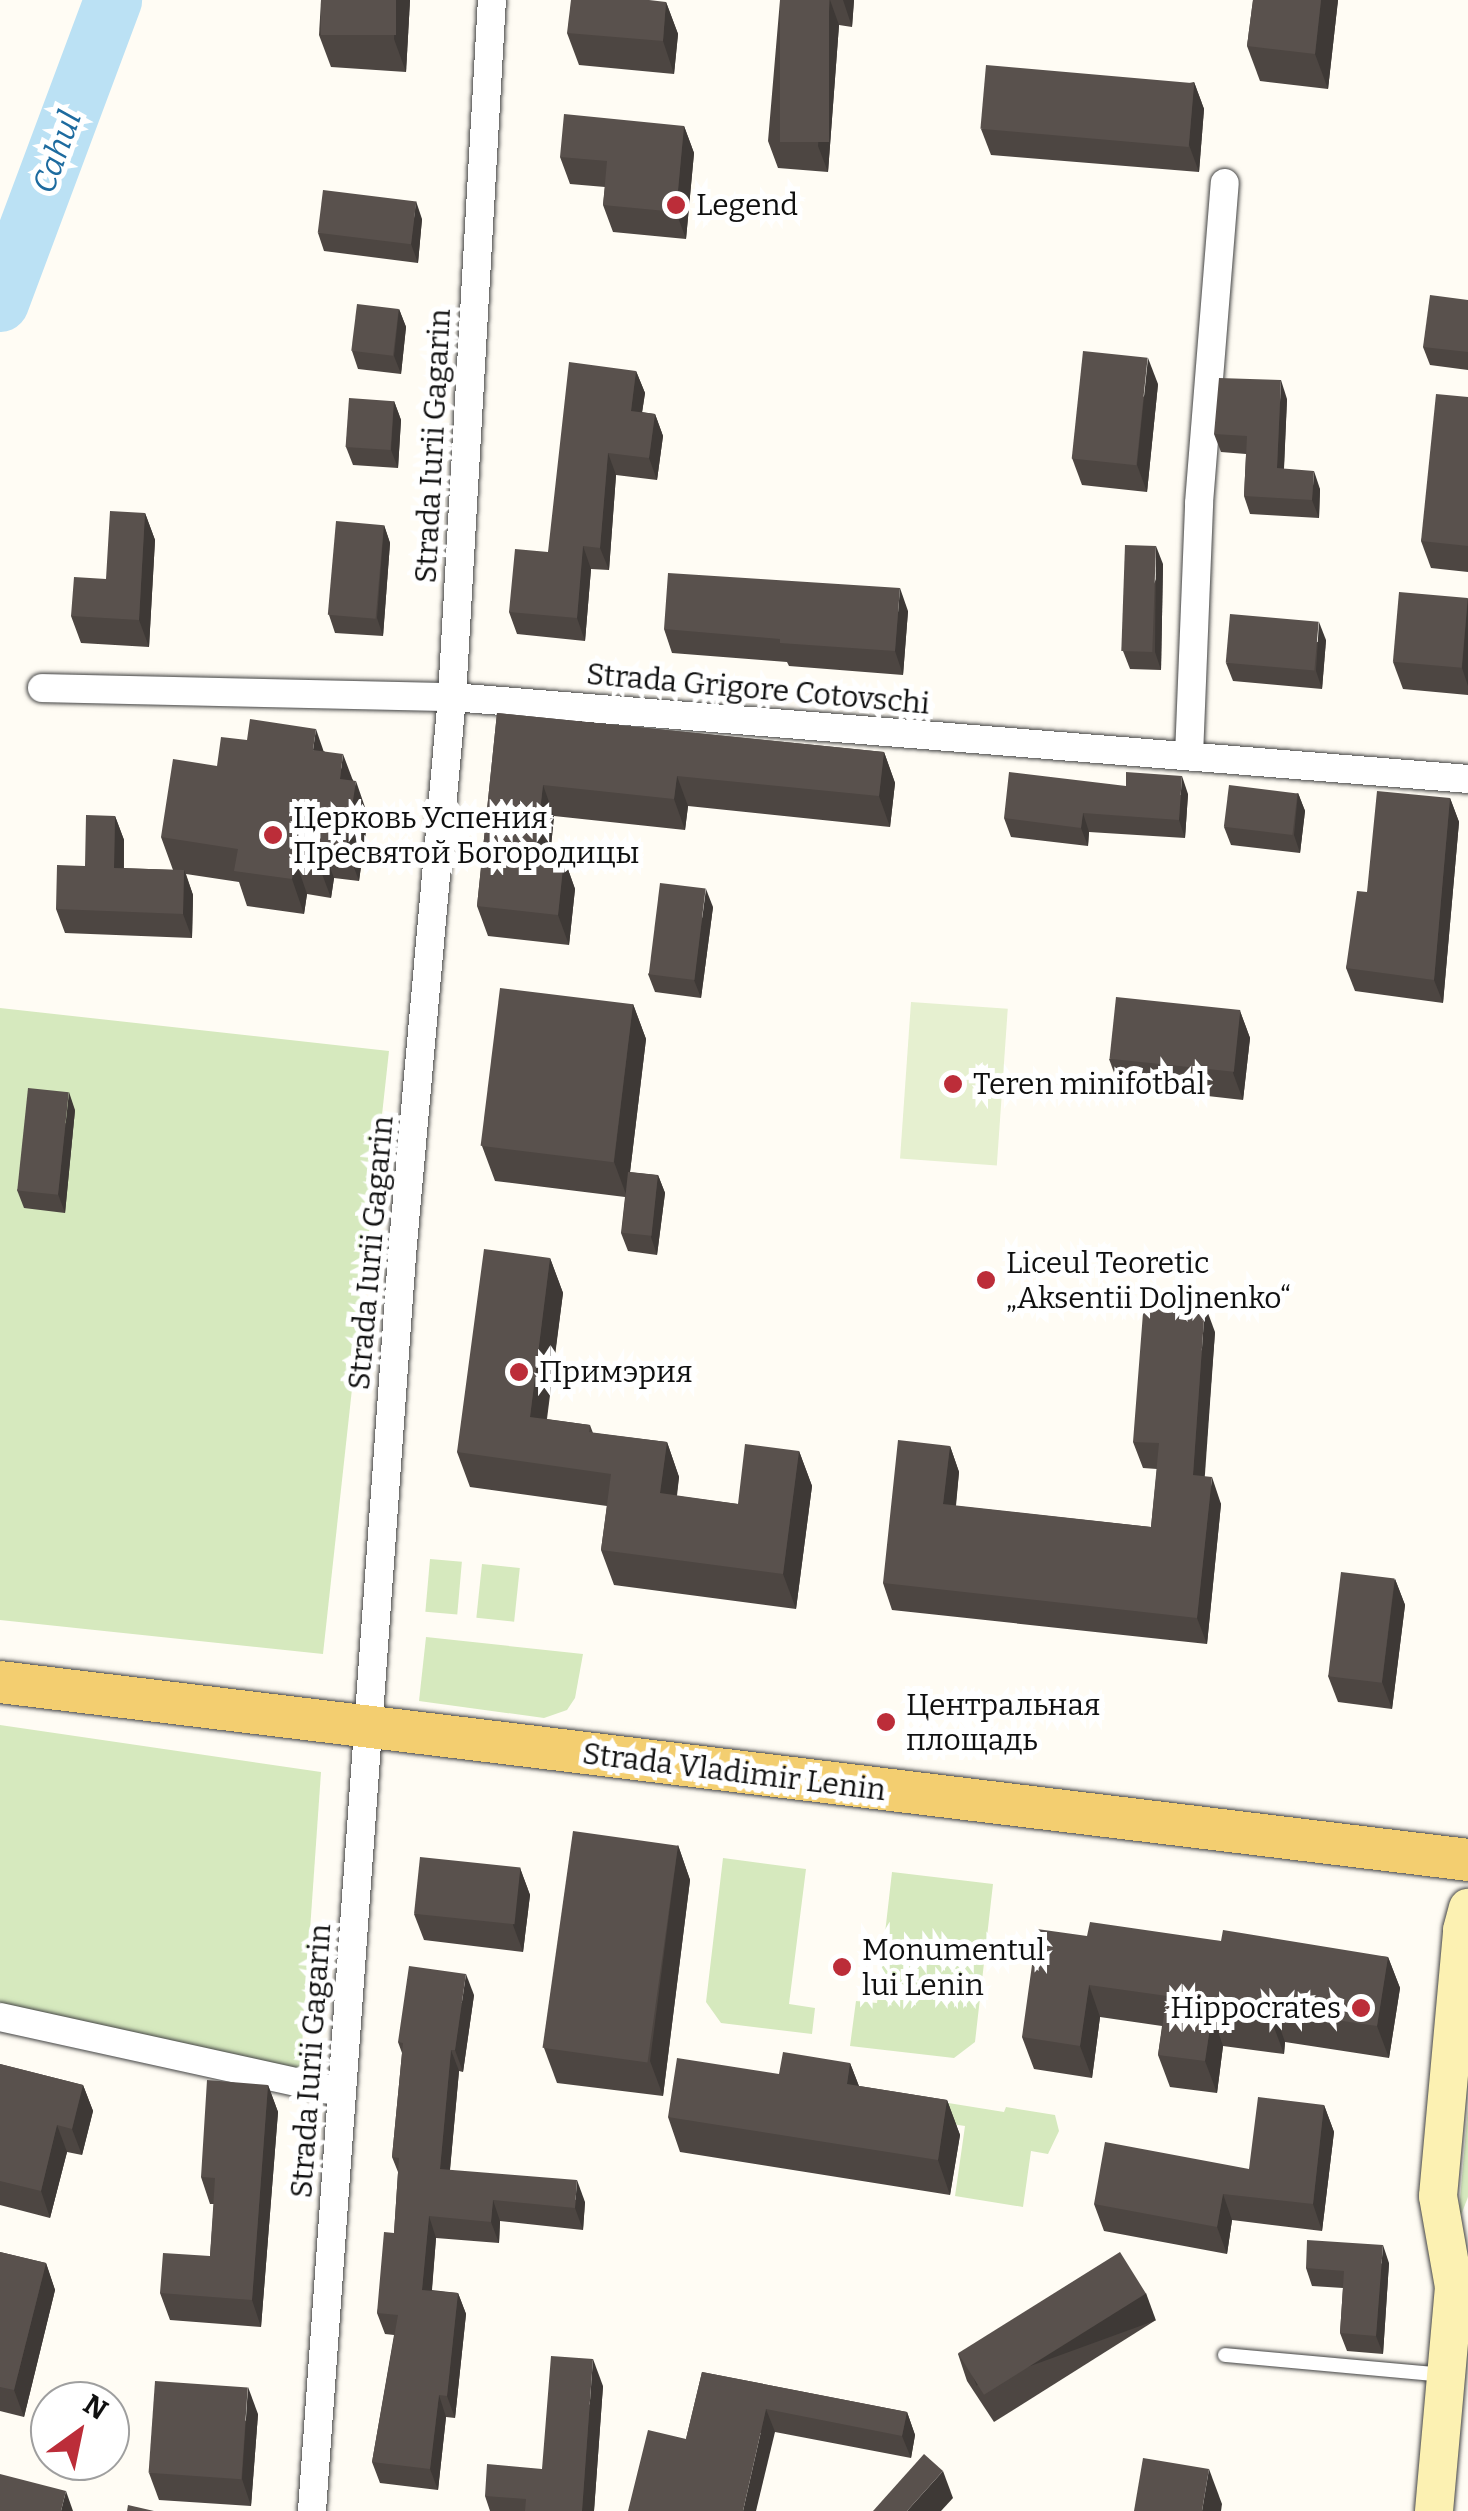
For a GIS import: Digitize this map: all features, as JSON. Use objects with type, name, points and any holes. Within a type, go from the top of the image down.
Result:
[{"type":"main road","name":"Strada Vladimir Lenin","points":[[0,1682],[1468,1860]]},
{"type":"main road","points":[[1434,2511],[1461,2272],[1438,2196],[1462,1930],[1468,1908]]},
{"type":"street","name":"Strada Iurii Gagarin","points":[[312,2511],[366,1729],[452,697],[492,0]]},
{"type":"street","points":[[1189,756],[1199,503],[1224,184]]},
{"type":"street","name":"Strada Grigore Cotovschi","points":[[42,688],[452,697],[1468,778]]},
{"type":"street","points":[[0,2018],[341,2092]]},
{"type":"lane","points":[[1224,2356],[1449,2390]]},
{"type":"green space","name":"Teren minifotbal","points":[[911,1002],[1008,1009],[997,1165],[900,1159]]},
{"type":"green space","points":[[0,1008],[389,1051],[323,1654],[0,1620]]},
{"type":"green space","points":[[430,1559],[462,1562],[457,1615],[425,1612]]},
{"type":"green space","points":[[482,1564],[520,1568],[514,1622],[476,1618]]},
{"type":"green space","points":[[426,1637],[583,1654],[575,1698],[567,1710],[544,1718],[419,1701]]},
{"type":"green space","points":[[0,1725],[321,1772],[300,2074],[0,2009]]},
{"type":"green space","points":[[723,1858],[806,1869],[789,2004],[815,2008],[812,2034],[721,2023],[706,2002]]},
{"type":"green space","points":[[892,1872],[993,1884],[975,2042],[954,2058],[850,2046],[856,2001],[877,2003]]},
{"type":"green space","points":[[874,2091],[1004,2112],[1006,2107],[1055,2115],[1059,2131],[1048,2154],[1031,2151],[1023,2207],[955,2196],[965,2126],[871,2112]]},
{"type":"green space","points":[[1468,2107],[1468,2197],[1458,2223]]},
{"type":"building","points":[[321,0],[396,0],[396,35],[321,35]]},
{"type":"building","points":[[571,0],[666,2],[663,41],[567,33]]},
{"type":"building","points":[[780,0],[829,0],[829,142],[780,142]]},
{"type":"building","points":[[1253,0],[1321,0],[1315,54],[1247,46]]},
{"type":"building","points":[[986,65],[1194,83],[1189,147],[980,129]]},
{"type":"building","points":[[564,114],[684,126],[676,212],[603,205],[607,161],[560,157]]},
{"type":"building","points":[[323,190],[416,201],[411,244],[318,233]]},
{"type":"building","points":[[1430,295],[1468,300],[1468,352],[1423,347]]},
{"type":"building","points":[[357,304],[399,309],[393,356],[351,351]]},
{"type":"building","points":[[1083,351],[1148,358],[1136,465],[1072,458]]},
{"type":"building","points":[[569,362],[636,371],[631,411],[655,414],[649,458],[608,453],[600,548],[583,546],[577,618],[509,612],[515,549],[548,552]]},
{"type":"building","points":[[1219,378],[1281,380],[1277,468],[1314,471],[1312,500],[1244,496],[1247,436],[1214,434]]},
{"type":"building","points":[[1436,394],[1468,397],[1468,546],[1421,541]]},
{"type":"building","points":[[349,398],[394,401],[390,450],[346,447]]},
{"type":"building","points":[[110,511],[145,513],[139,620],[71,616],[74,577],[106,579]]},
{"type":"building","points":[[336,521],[384,525],[376,619],[328,615]]},
{"type":"building","points":[[1125,545],[1156,546],[1152,652],[1121,651]]},
{"type":"building","points":[[668,573],[900,588],[895,651],[664,629]]},
{"type":"building","points":[[1399,592],[1468,598],[1462,668],[1393,662]]},
{"type":"building","points":[[1230,614],[1319,622],[1314,671],[1226,663]]},
{"type":"building","points":[[497,713],[884,752],[879,796],[677,776],[674,799],[543,785],[535,855],[564,858],[558,915],[477,906]]},
{"type":"building","name":"Церковь Успения Пресвятой Богородицы","points":[[250,719],[316,729],[313,750],[343,754],[340,779],[356,781],[346,846],[321,843],[318,863],[295,859],[292,879],[234,871],[238,849],[161,837],[173,759],[217,766],[221,737],[247,740]]},
{"type":"building","points":[[1009,772],[1126,786],[1126,772],[1182,776],[1179,820],[1083,813],[1081,828],[1004,818]]},
{"type":"building","points":[[1229,785],[1297,793],[1292,835],[1224,827]]},
{"type":"building","points":[[1377,791],[1450,798],[1434,980],[1346,968],[1357,891],[1367,892]]},
{"type":"building","points":[[86,815],[115,816],[114,868],[184,870],[183,914],[56,909],[57,865],[85,866]]},
{"type":"building","points":[[660,883],[706,889],[694,980],[649,974]]},
{"type":"building","points":[[500,988],[633,1004],[614,1162],[481,1146]]},
{"type":"building","points":[[1116,997],[1240,1010],[1234,1072],[1110,1059]]},
{"type":"building","points":[[28,1088],[69,1092],[58,1195],[17,1190]]},
{"type":"building","points":[[628,1172],[658,1175],[651,1236],[622,1233]]},
{"type":"building","points":[[484,1249],[550,1258],[530,1417],[590,1425],[589,1432],[667,1442],[660,1493],[738,1504],[745,1444],[799,1451],[783,1574],[601,1550],[611,1474],[457,1452]]},
{"type":"building","points":[[1144,1300],[1205,1305],[1193,1475],[1212,1477],[1197,1618],[883,1583],[898,1440],[950,1446],[943,1504],[1151,1527],[1159,1443],[1133,1442]]},
{"type":"building","points":[[1341,1572],[1395,1579],[1382,1683],[1328,1676]]},
{"type":"building","points":[[573,1831],[678,1846],[647,2063],[543,2048]]},
{"type":"building","points":[[420,1857],[520,1868],[514,1924],[414,1914]]},
{"type":"building","points":[[1090,1922],[1221,1941],[1223,1930],[1388,1957],[1377,2026],[1274,2011],[1272,2022],[1212,2014],[1205,2061],[1158,2055],[1167,1996],[1089,1985],[1080,2046],[1022,2037],[1037,1929],[1087,1936]]},
{"type":"building","points":[[409,1966],[466,1974],[455,2050],[451,2050],[440,2169],[577,2180],[575,2208],[493,2200],[491,2222],[429,2216],[422,2290],[458,2293],[447,2396],[439,2395],[430,2469],[372,2462],[398,2315],[377,2313],[384,2232],[394,2233],[399,2158],[392,2157],[403,2043],[398,2042]]},
{"type":"building","points":[[783,2052],[850,2063],[847,2084],[947,2100],[938,2160],[668,2117],[677,2058],[779,2074]]},
{"type":"building","points":[[0,2064],[83,2085],[72,2129],[57,2125],[41,2191],[0,2181]]},
{"type":"building","points":[[207,2080],[268,2085],[252,2300],[160,2293],[163,2253],[210,2256],[215,2178],[201,2177]]},
{"type":"building","points":[[1258,2097],[1324,2105],[1313,2204],[1223,2194],[1217,2227],[1094,2204],[1105,2142],[1249,2169]]},
{"type":"building","points":[[1307,2240],[1383,2245],[1376,2336],[1340,2333],[1344,2271],[1306,2268]]},
{"type":"building","points":[[0,2252],[46,2263],[14,2390],[0,2387]]},
{"type":"building","points":[[1120,2252],[1146,2294],[984,2395],[958,2353]]},
{"type":"building","points":[[551,2356],[593,2359],[582,2511],[525,2511],[526,2499],[485,2496],[487,2464],[542,2469]]},
{"type":"building","points":[[702,2372],[907,2412],[902,2436],[766,2409],[743,2511],[628,2511],[648,2430],[686,2439]]},
{"type":"building","points":[[155,2381],[248,2387],[241,2479],[149,2473]]},
{"type":"building","points":[[924,2454],[943,2471],[907,2511],[873,2511]]},
{"type":"building","points":[[1143,2458],[1209,2469],[1202,2511],[1134,2511]]},
{"type":"building","points":[[0,2474],[66,2491],[61,2511],[0,2511]]},
{"type":"building","points":[[128,2505],[154,2511],[127,2511]]},
{"type":"waterway","name":"Cahul","points":[[0,303],[113,0]]},
{"type":"place","name":"Legend","points":[[676,205]]},
{"type":"place","name":"Церковь Успения Пресвятой Богородицы","points":[[273,835]]},
{"type":"place","name":"Teren minifotbal","points":[[953,1084]]},
{"type":"place","name":"Liceul Teoretic „Aksentii Doljnenko“","points":[[986,1280]]},
{"type":"place","name":"Примэрия","points":[[519,1372]]},
{"type":"place","name":"Центральная площадь","points":[[886,1722]]},
{"type":"place","name":"Monumentul lui Lenin","points":[[842,1967]]},
{"type":"place","name":"Hippocrates","points":[[1361,2008]]}]
